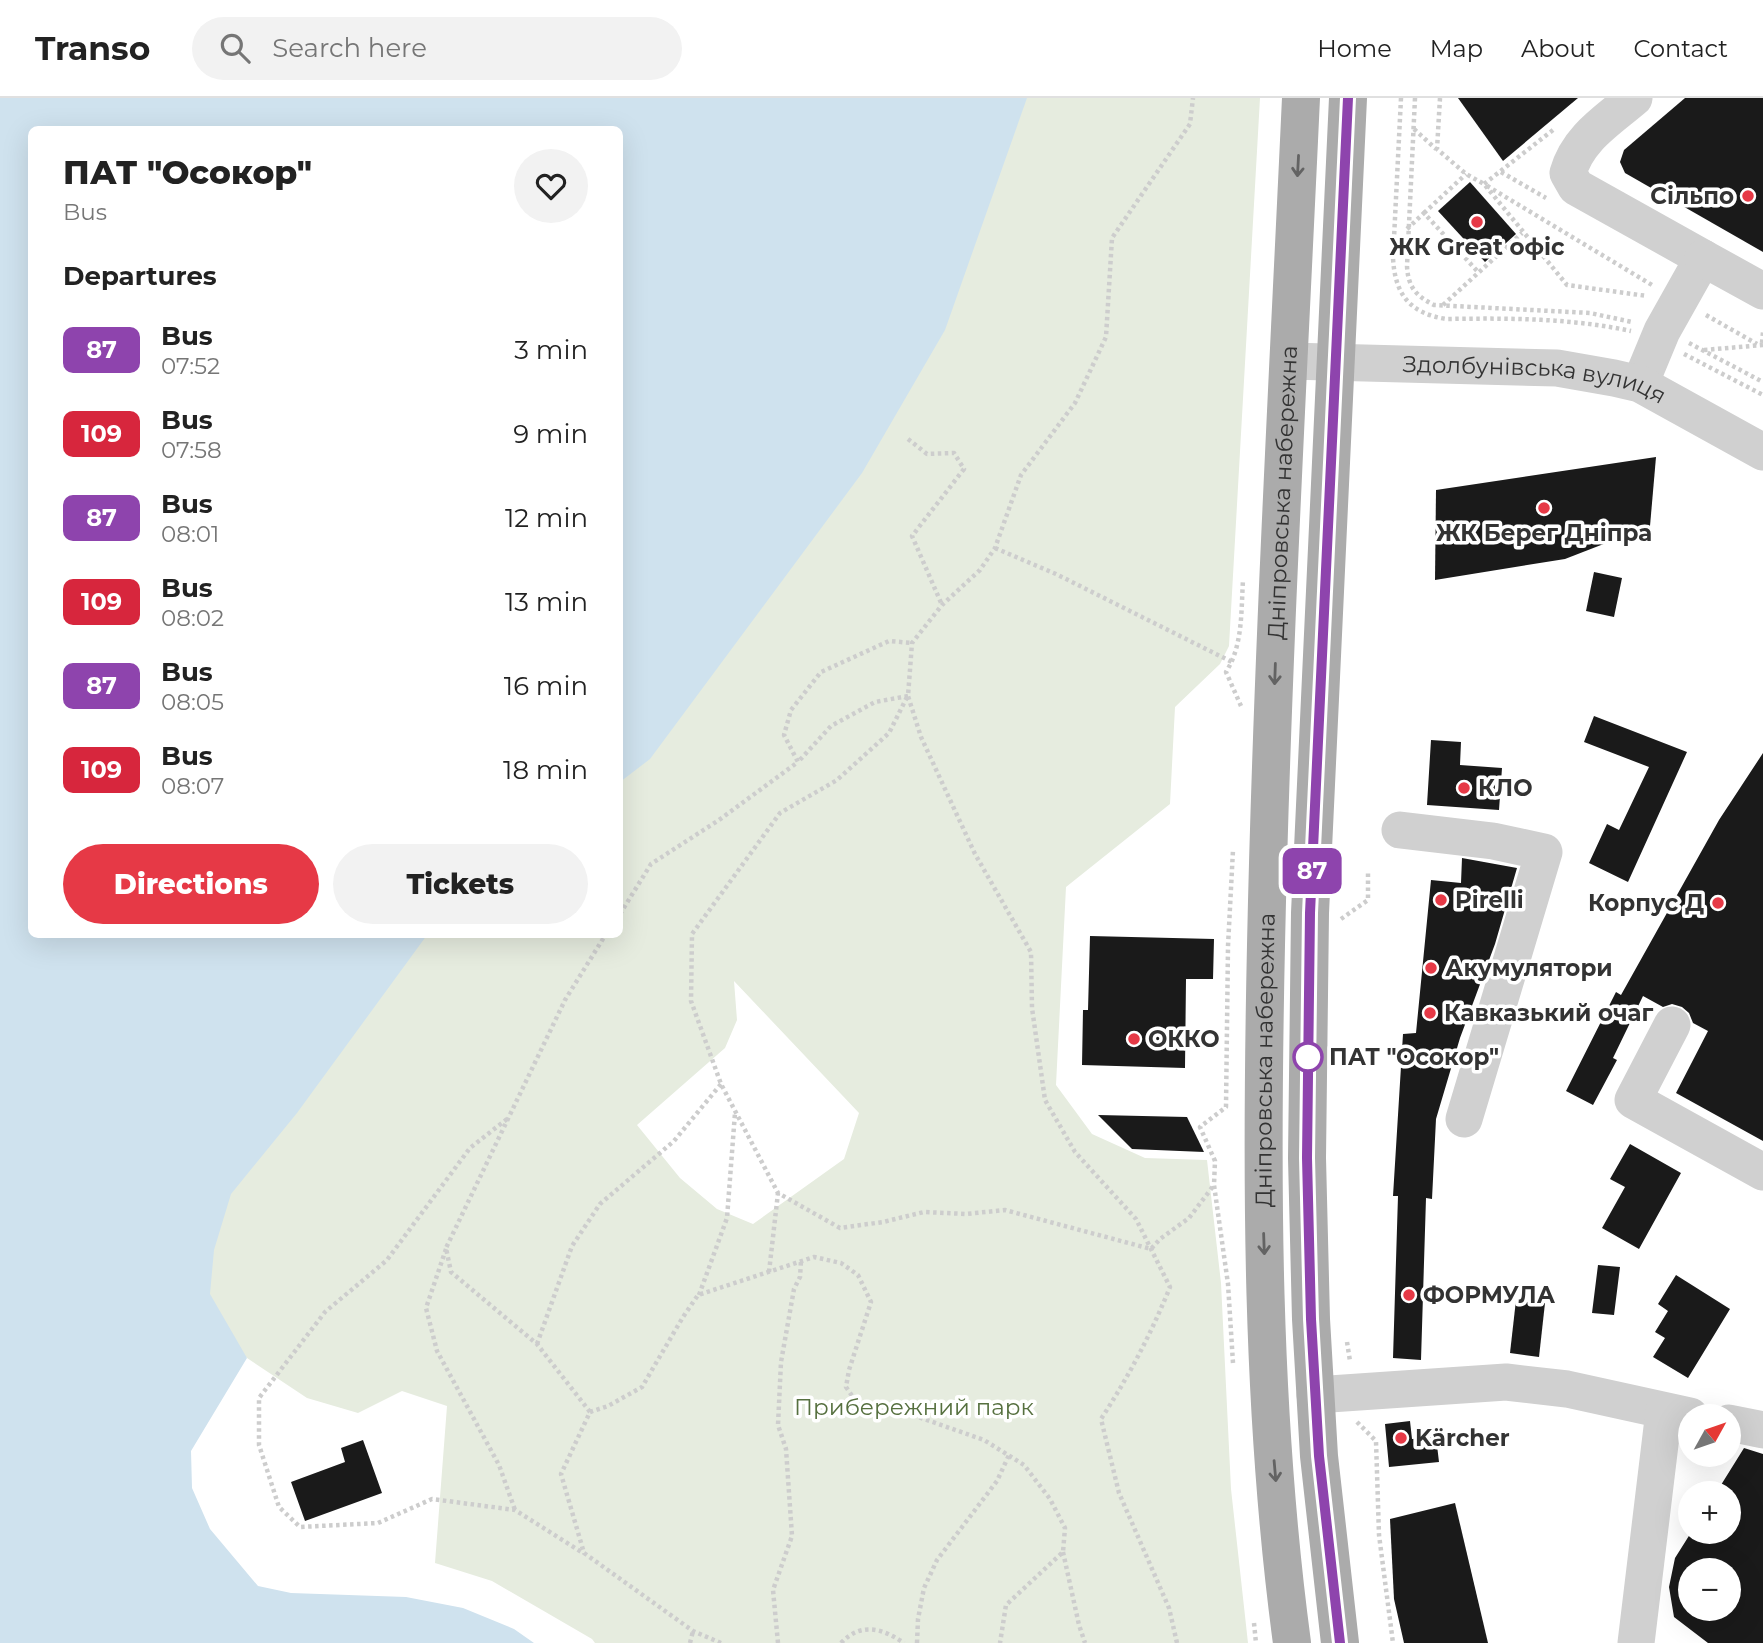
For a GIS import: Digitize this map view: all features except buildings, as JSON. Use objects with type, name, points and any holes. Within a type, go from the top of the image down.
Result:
[{"type":"main road","name":"Дніпровська набережна","points":[[1292,1643],[1273,1444],[1263,1227],[1263,1055],[1268,846],[1301,98]]},
{"type":"main road","name":"Дніпровська набережна","points":[[1340,1643],[1315,1395],[1307,1213],[1309,974],[1348,98]]},
{"type":"street","points":[[1634,98],[1573,154],[1568,173],[1576,187],[1763,291]]},
{"type":"street","points":[[1640,384],[1662,317],[1703,258]]},
{"type":"street","name":"Здолбунівська вулиця","points":[[1289,361],[1557,368],[1640,384],[1763,452]]},
{"type":"street","points":[[1401,830],[1493,841],[1544,852],[1464,1119]]},
{"type":"street","points":[[1671,1025],[1633,1100],[1763,1172]]},
{"type":"street","points":[[1315,1395],[1506,1382],[1567,1389],[1677,1414],[1636,1643]]},
{"type":"path","points":[[1177,1643],[1169,1608],[1119,1493],[1101,1419],[1133,1367],[1170,1287],[1136,1219],[1075,1152],[1045,1100],[1032,1008],[1031,952],[975,854],[921,737],[908,696],[912,643],[943,605],[980,570],[995,548],[1020,475],[1075,402],[1107,337],[1112,238],[1190,124],[1193,98]]},
{"type":"path","points":[[1401,98],[1393,258],[1398,289],[1408,302],[1431,316],[1595,323],[1662,317]]},
{"type":"path","points":[[1415,98],[1407,266],[1410,286],[1416,295],[1434,305],[1590,313],[1620,319],[1662,317],[1703,350],[1763,382]]},
{"type":"path","points":[[1437,149],[1440,98]]},
{"type":"path","points":[[1483,184],[1562,123]]},
{"type":"path","points":[[1414,129],[1466,174],[1662,317],[1763,395]]},
{"type":"path","points":[[1407,229],[1466,174]]},
{"type":"path","points":[[1483,184],[1567,285],[1662,317],[1761,344]]},
{"type":"path","points":[[1424,214],[1479,273]]},
{"type":"path","points":[[1443,305],[1522,233]]},
{"type":"path","points":[[1761,344],[1763,334]]},
{"type":"path","points":[[1703,350],[1761,344]]},
{"type":"path","points":[[908,439],[927,454],[954,453],[964,469],[912,536],[943,605]]},
{"type":"path","points":[[995,548],[1056,574],[1232,662]]},
{"type":"path","points":[[798,762],[783,735],[791,710],[821,672],[889,641],[912,643]]},
{"type":"path","points":[[623,909],[652,864],[719,820],[798,762],[831,726],[875,702],[908,696]]},
{"type":"path","points":[[908,696],[888,733],[837,780],[780,813],[692,934],[691,1001],[721,1084],[778,1193],[840,1228],[883,1222],[924,1212],[966,1214],[1005,1210],[1151,1249]]},
{"type":"path","points":[[1339,921],[1368,900],[1368,871]]},
{"type":"path","points":[[514,1510],[499,1465],[437,1351],[426,1308],[446,1248],[565,1000],[604,938]]},
{"type":"path","points":[[537,1344],[572,1246],[600,1204],[674,1141],[721,1084]]},
{"type":"path","points":[[583,1553],[561,1474],[590,1412],[608,1406],[642,1387],[682,1317],[698,1296],[727,1218],[735,1111]]},
{"type":"path","points":[[508,1119],[470,1148],[387,1260],[325,1312],[259,1398],[259,1445],[279,1507],[300,1527],[378,1522],[432,1499],[514,1510],[583,1553],[693,1631],[720,1643]]},
{"type":"path","points":[[1151,1249],[1189,1218],[1214,1185]]},
{"type":"path","points":[[769,1272],[778,1193]]},
{"type":"path","points":[[446,1248],[451,1272],[537,1344],[590,1412]]},
{"type":"path","points":[[698,1296],[814,1257],[841,1263],[858,1275],[871,1302],[846,1387],[857,1403],[887,1406],[985,1440],[1024,1465],[1051,1499],[1065,1528],[1063,1552],[1085,1643]]},
{"type":"path","points":[[778,1643],[773,1590],[792,1536],[786,1449],[778,1426],[781,1362],[794,1289],[800,1277],[801,1261]]},
{"type":"path","points":[[1345,1332],[1357,1423],[1376,1441],[1379,1535],[1392,1643]]},
{"type":"path","points":[[917,1643],[924,1588],[937,1560],[997,1481],[1009,1455]]},
{"type":"path","points":[[1000,1643],[1006,1605],[1063,1552]]},
{"type":"path","points":[[841,1643],[854,1632],[868,1628],[881,1630],[904,1643]]},
{"type":"path","points":[[690,1643],[693,1631]]},
{"type":"green space","name":"Прибережний парк","points":[[891,98],[1260,98],[1229,646],[1220,664],[1175,707],[1170,804],[1066,887],[1056,1085],[1092,1134],[1145,1158],[1207,1160],[1221,1283],[1231,1489],[1248,1643],[595,1643],[492,1581],[435,1563],[447,1406],[402,1391],[358,1413],[307,1398],[247,1358],[99,1198],[259,938],[623,938],[623,478]],"holes":[[[734,981],[859,1113],[844,1159],[753,1224],[717,1209],[680,1178],[637,1125],[725,1048],[737,1020]]]},
{"type":"water","points":[[0,98],[1027,98],[945,330],[862,473],[650,759],[623,780],[623,126],[28,126],[28,938],[425,938],[297,1113],[231,1194],[214,1250],[210,1294],[247,1358],[191,1451],[192,1488],[210,1529],[258,1586],[291,1593],[406,1597],[463,1608],[514,1629],[534,1643],[0,1643]]},
{"type":"bus line","name":"87","points":[[1340,1643],[1319,1456],[1311,1319],[1307,1158],[1310,913],[1348,98]]},
{"type":"place","name":"Сільпо","points":[[1748,196]]},
{"type":"place","name":"ЖК Great офіс","points":[[1477,222]]},
{"type":"place","name":"ЖК Берег Дніпра","points":[[1544,508]]},
{"type":"place","name":"КЛО","points":[[1464,788]]},
{"type":"place","name":"Pirelli","points":[[1441,900]]},
{"type":"place","name":"Корпус Д","points":[[1718,903]]},
{"type":"place","name":"Акумулятори","points":[[1431,968]]},
{"type":"place","name":"Кавказький очаг","points":[[1430,1013]]},
{"type":"place","name":"ОККО","points":[[1134,1039]]},
{"type":"place","name":"ПАТ \"Осокор\"","points":[[1308,1057]]},
{"type":"place","name":"ФОРМУЛА","points":[[1409,1295]]},
{"type":"place","name":"Kärcher","points":[[1401,1438]]}]
